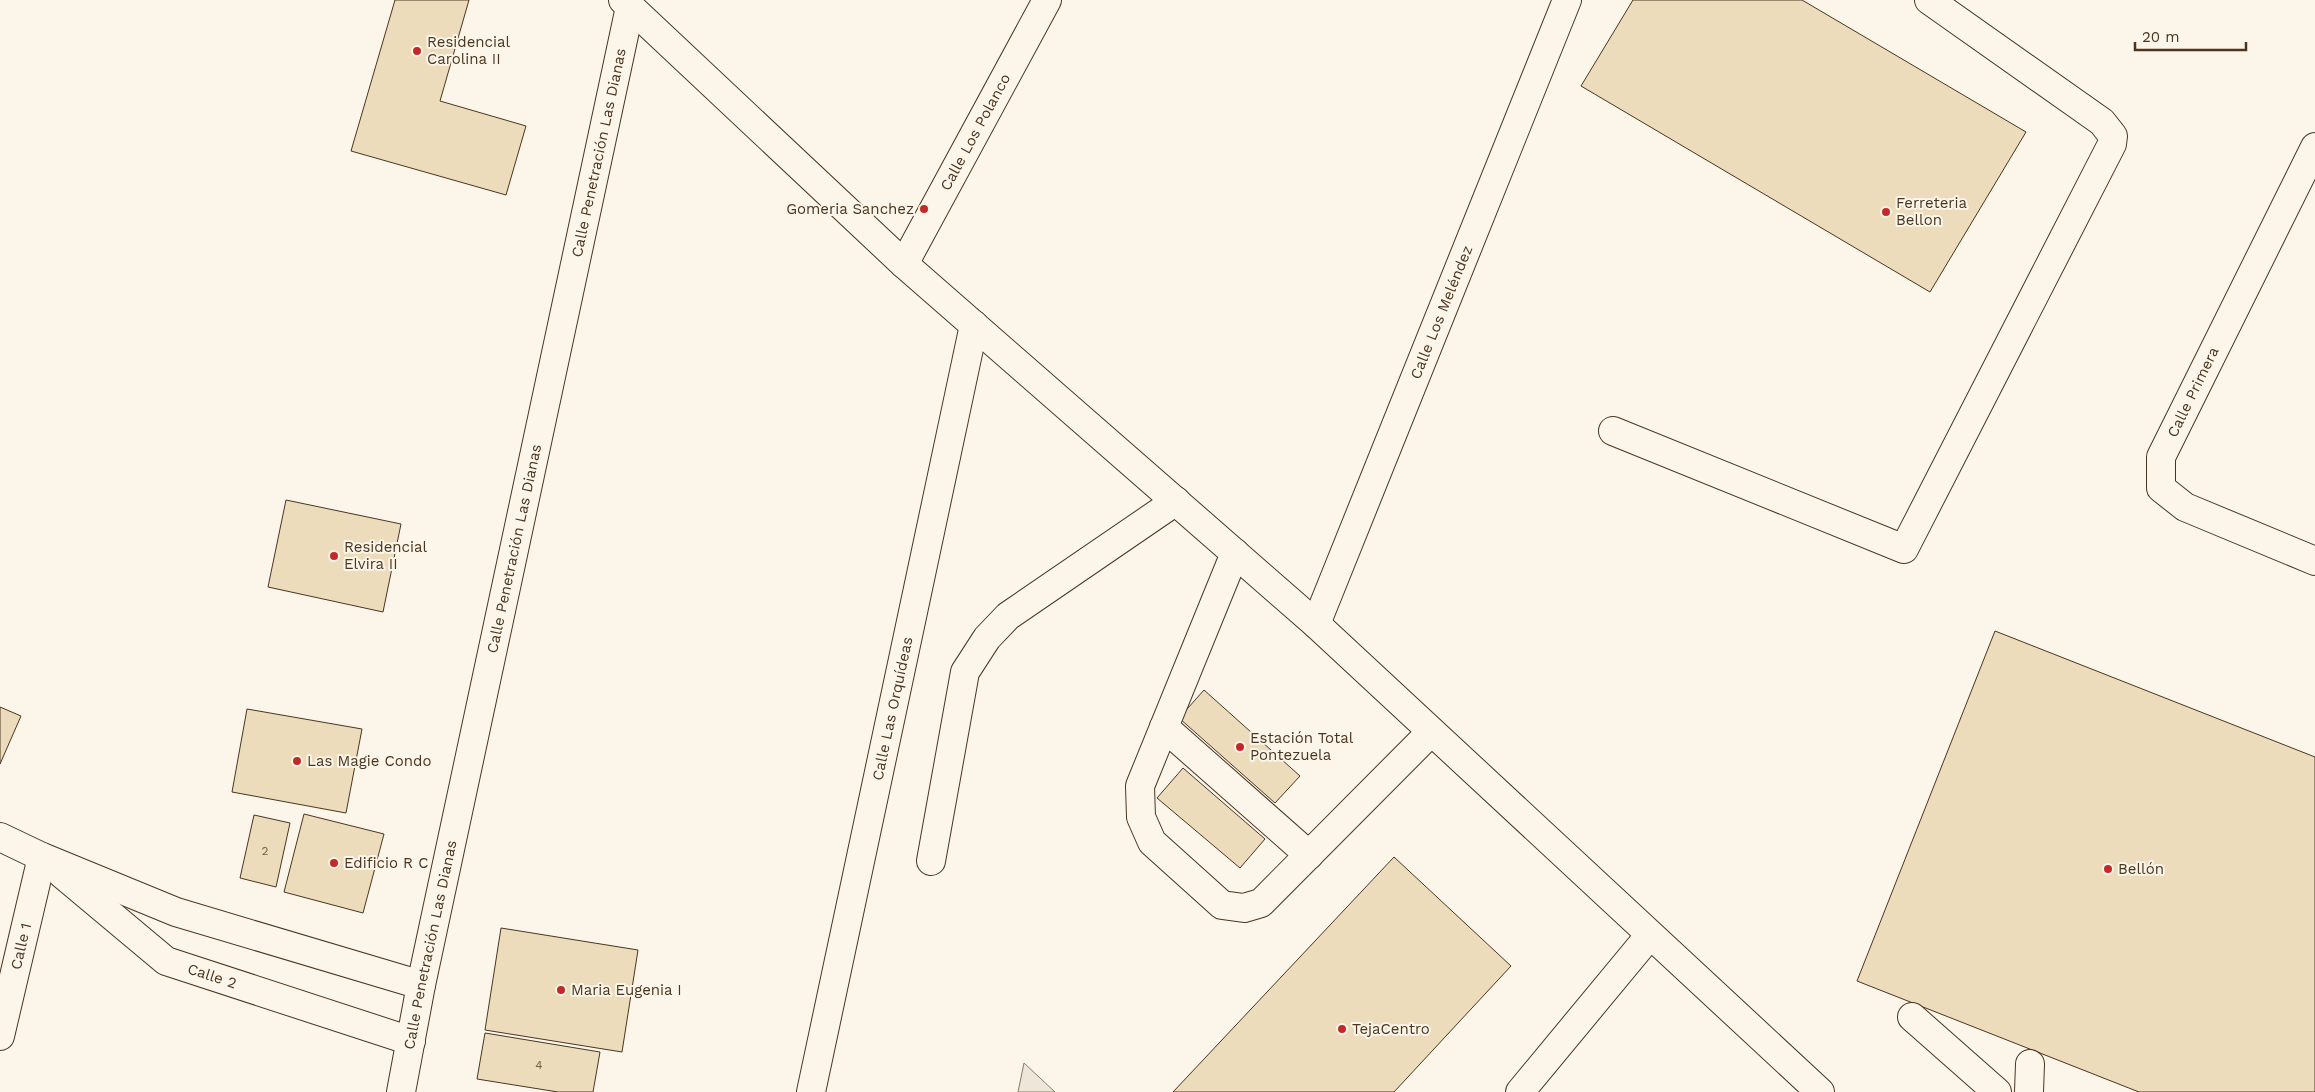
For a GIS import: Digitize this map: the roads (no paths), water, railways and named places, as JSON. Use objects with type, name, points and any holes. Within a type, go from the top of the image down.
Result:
[{"type":"street","name":"Calle Los Polanco","points":[[904,264],[1047,0]]},
{"type":"street","name":"Calle Los Meléndez","points":[[1316,624],[1567,0]]},
{"type":"street","points":[[1613,431],[1904,549],[2112,144],[2113,136],[2102,122],[1929,0]]},
{"type":"street","points":[[626,3],[904,264],[1316,624],[1820,1092]]},
{"type":"street","name":"Calle Penetración Las Dianas","points":[[400,1092],[626,3]]},
{"type":"street","name":"Calle Primera","points":[[2315,147],[2161,457],[2161,488],[2185,507],[2315,561]]},
{"type":"street","name":"Calle Las Orquídeas","points":[[811,1092],[974,324]]},
{"type":"street","points":[[931,861],[965,672],[987,638],[1008,616],[1176,502]]},
{"type":"street","points":[[1235,553],[1140,786],[1141,817],[1152,842],[1222,905],[1244,908],[1261,903],[1431,732]]},
{"type":"street","points":[[1164,727],[1309,855]]},
{"type":"street","name":"Calle 2","points":[[0,837],[42,857],[176,912],[421,985]]},
{"type":"street","name":"Calle 2","points":[[42,857],[166,962],[411,1041]]},
{"type":"street","name":"Calle 1","points":[[0,1036],[42,857]]},
{"type":"street","points":[[1520,1092],[1650,934]]},
{"type":"street","points":[[1912,1017],[1997,1092]]},
{"type":"street","points":[[2029,1092],[2030,1064]]},
{"type":"place","name":"Residencial Carolina II","points":[[417,51]]},
{"type":"place","name":"Gomeria Sanchez","points":[[924,209]]},
{"type":"place","name":"Ferreteria Bellon","points":[[1886,212]]},
{"type":"place","name":"Residencial Elvira II","points":[[334,556]]},
{"type":"place","name":"Estación Total Pontezuela","points":[[1240,747]]},
{"type":"place","name":"Las Magie Condo","points":[[297,761]]},
{"type":"place","name":"Edificio R C","points":[[334,863]]},
{"type":"place","name":"Bellón","points":[[2108,869]]},
{"type":"place","name":"Maria Eugenia I","points":[[561,990]]},
{"type":"place","name":"TejaCentro","points":[[1342,1029]]}]
